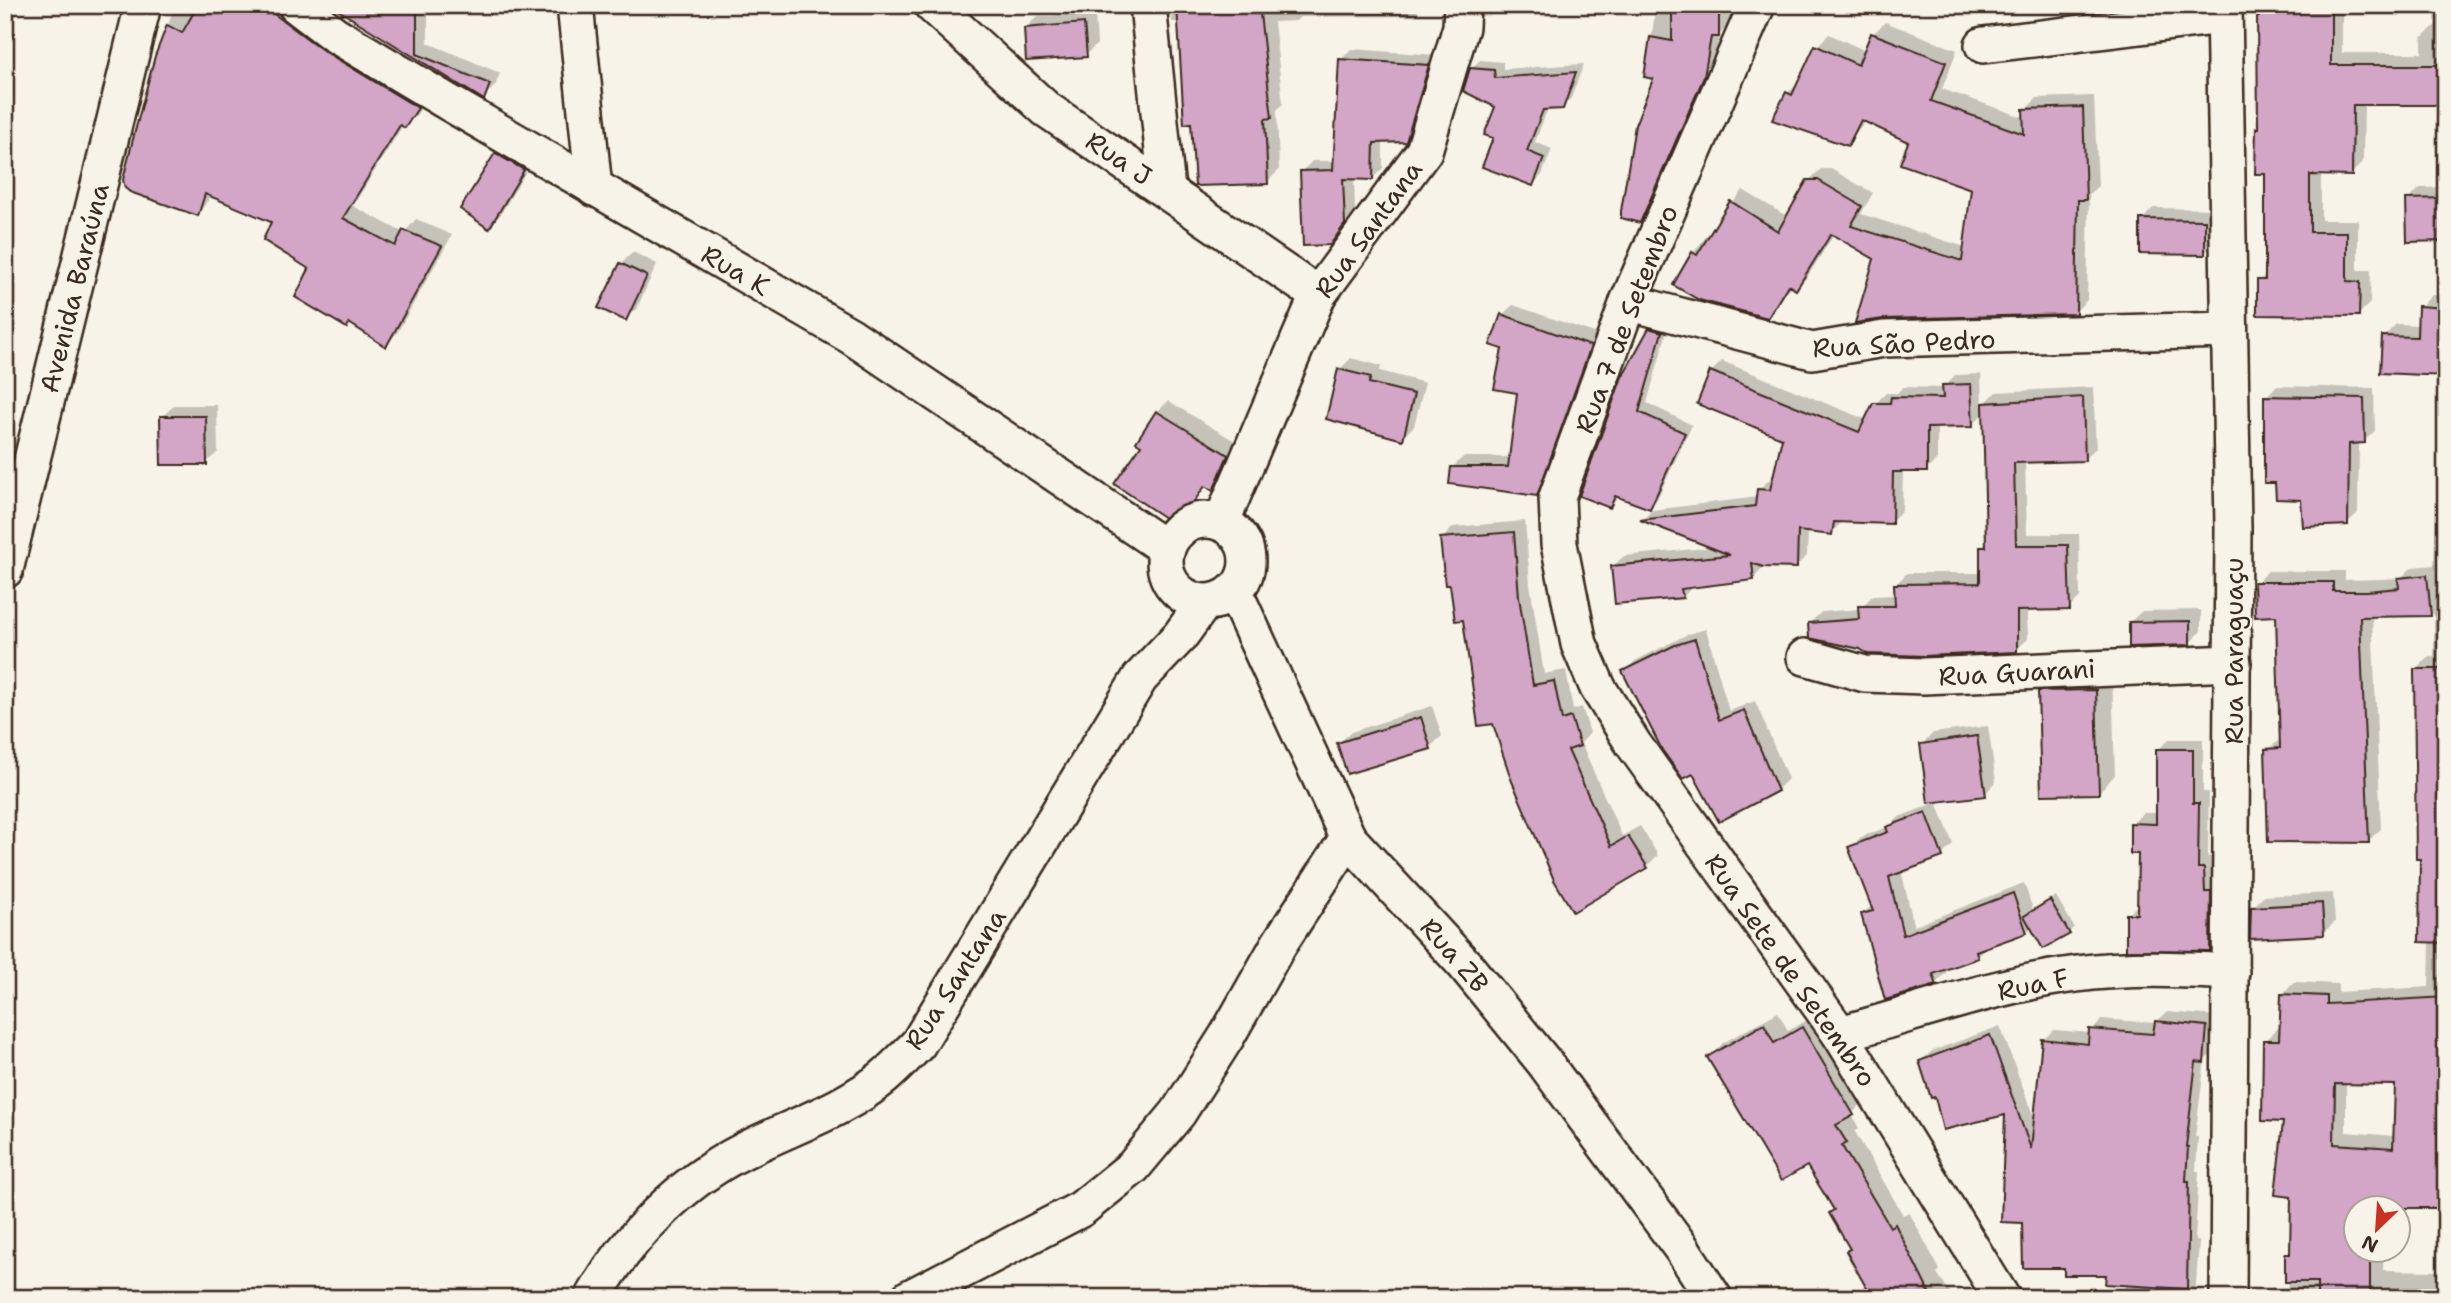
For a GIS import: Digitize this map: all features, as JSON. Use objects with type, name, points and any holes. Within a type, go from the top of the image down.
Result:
[{"type":"street","name":"Avenida Baraúna","points":[[5,570],[143,5]]},
{"type":"street","name":"Rua K","points":[[296,5],[334,34],[851,336],[1167,549]]},
{"type":"street","points":[[575,5],[594,188]]},
{"type":"street","name":"Rua J","points":[[932,5],[1046,108],[1318,295]]},
{"type":"street","points":[[1148,5],[1167,190]]},
{"type":"street","name":"Rua Santana","points":[[1221,523],[1318,295],[1424,151],[1461,27],[1462,5]]},
{"type":"street","name":"Rua 7 de Setembro","points":[[1579,644],[1559,544],[1557,497],[1628,302],[1757,5]]},
{"type":"street","points":[[1983,45],[2224,11]]},
{"type":"street","name":"Rua Paraguaçu","points":[[2224,11],[2233,528],[2228,1298]]},
{"type":"street","name":"Rua São Pedro","points":[[1628,302],[1812,351],[1884,339],[2228,330]]},
{"type":"street","points":[[1204,520],[1221,523],[1235,532],[1244,546],[1245,570],[1219,597],[1186,598],[1172,585],[1165,567],[1167,549],[1175,534],[1188,524],[1204,520]]},
{"type":"street","name":"Rua Santana","points":[[593,1298],[611,1265],[667,1203],[740,1152],[818,1116],[883,1079],[919,1044],[1140,678],[1219,597]]},
{"type":"street","name":"Rua ZB","points":[[1219,597],[1348,838],[1465,965],[1544,1062],[1682,1249],[1714,1298]]},
{"type":"street","name":"Rua Sete de Setembro","points":[[1579,644],[1598,688],[1634,745],[1840,1034],[2002,1298]]},
{"type":"street","name":"Rua Guarani","points":[[1805,657],[1865,674],[1924,676],[2232,663]]},
{"type":"street","points":[[909,1298],[1081,1209],[1133,1167],[1178,1113],[1227,1036],[1279,944],[1348,838]]},
{"type":"street","name":"Rua F","points":[[1840,1034],[2015,986],[2076,974],[2140,968],[2231,972]]},
{"type":"building","points":[[198,5],[262,5],[324,51],[418,108],[405,128],[400,125],[343,218],[395,246],[403,230],[442,246],[386,347],[349,323],[347,328],[295,297],[309,269],[263,240],[271,222],[205,194],[198,216],[125,188],[123,180],[134,135],[155,56],[167,25],[182,33]]},
{"type":"building","points":[[330,5],[417,9],[417,54],[490,84],[484,100]]},
{"type":"building","points":[[1177,5],[1259,5],[1272,118],[1265,119],[1268,184],[1195,186],[1191,123],[1184,124]]},
{"type":"building","points":[[1672,5],[1719,5],[1719,37],[1711,37],[1704,77],[1640,223],[1621,218],[1621,211],[1635,125],[1653,79],[1644,77],[1650,37],[1672,41]]},
{"type":"building","points":[[2260,5],[2331,5],[2331,65],[2446,65],[2446,105],[2353,105],[2352,176],[2310,175],[2310,232],[2347,232],[2347,281],[2360,282],[2359,316],[2257,315],[2257,280],[2265,280],[2265,174],[2255,174],[2258,128],[2257,17]]},
{"type":"building","points":[[1084,23],[1087,57],[1026,61],[1024,28]]},
{"type":"building","points":[[1871,33],[1946,62],[1931,101],[2024,134],[2023,109],[2083,107],[2086,200],[2078,200],[2076,314],[1883,319],[1855,323],[1874,259],[1831,234],[1796,290],[1788,285],[1768,318],[1699,300],[1673,285],[1692,252],[1697,255],[1730,201],[1778,231],[1807,180],[1818,180],[1862,206],[1851,226],[1962,261],[1971,189],[1900,164],[1908,142],[1861,120],[1848,146],[1772,120],[1786,92],[1792,95],[1815,45],[1858,65]]},
{"type":"building","points":[[1339,59],[1429,65],[1406,142],[1374,143],[1373,180],[1343,179],[1345,224],[1330,245],[1303,246],[1300,171],[1333,170]]},
{"type":"building","points":[[1470,68],[1494,70],[1495,78],[1576,72],[1563,109],[1543,110],[1527,151],[1544,158],[1533,186],[1482,167],[1493,138],[1484,135],[1495,107],[1463,91]]},
{"type":"building","points":[[495,153],[524,170],[489,229],[460,209]]},
{"type":"building","points":[[2446,198],[2446,241],[2407,242],[2406,199]]},
{"type":"building","points":[[2140,219],[2205,220],[2205,255],[2140,254]]},
{"type":"building","points":[[620,263],[647,276],[626,321],[598,308]]},
{"type":"building","points":[[2418,306],[2446,308],[2446,376],[2380,373],[2382,336],[2417,337]]},
{"type":"building","points":[[1501,314],[1591,346],[1537,496],[1449,484],[1451,467],[1508,467],[1517,393],[1494,389],[1502,349],[1490,345]]},
{"type":"building","points":[[1649,328],[1662,332],[1639,412],[1685,433],[1650,509],[1615,496],[1610,508],[1579,496],[1622,377]]},
{"type":"building","points":[[1338,369],[1371,377],[1369,383],[1414,394],[1403,440],[1326,419]]},
{"type":"building","points":[[1710,371],[1859,432],[1873,403],[1890,403],[1891,397],[1943,398],[1942,385],[1971,384],[1973,427],[1927,428],[1927,472],[1893,472],[1892,524],[1834,522],[1832,535],[1798,531],[1797,568],[1763,567],[1752,563],[1754,580],[1681,589],[1683,598],[1615,604],[1611,566],[1730,555],[1640,520],[1755,506],[1757,489],[1770,490],[1782,438],[1697,404]]},
{"type":"building","points":[[2264,396],[2364,398],[2365,443],[2349,444],[2348,525],[2303,527],[2301,500],[2276,499],[2275,483],[2264,483]]},
{"type":"building","points":[[2083,397],[2085,461],[2014,463],[2016,545],[2068,545],[2070,610],[2017,611],[2017,652],[1924,656],[1868,654],[1860,649],[1809,638],[1808,623],[1859,619],[1858,606],[1895,606],[1894,584],[1980,583],[1980,547],[1986,547],[1983,403]]},
{"type":"building","points":[[1156,411],[1228,455],[1213,491],[1205,486],[1177,526],[1114,484],[1141,445],[1136,442]]},
{"type":"building","points":[[160,416],[206,416],[207,465],[161,465]]},
{"type":"building","points":[[1514,532],[1519,597],[1533,685],[1554,681],[1562,720],[1571,717],[1580,746],[1568,750],[1611,846],[1628,836],[1648,868],[1573,912],[1554,880],[1511,779],[1493,724],[1478,726],[1463,620],[1455,621],[1450,585],[1445,585],[1440,538]]},
{"type":"building","points":[[2427,575],[2431,616],[2360,617],[2369,843],[2268,842],[2265,749],[2280,748],[2276,616],[2255,617],[2254,582],[2333,582],[2333,591],[2367,591],[2399,588],[2398,578]]},
{"type":"building","points":[[2190,621],[2190,645],[2129,647],[2129,622]]},
{"type":"building","points":[[1695,639],[1719,720],[1744,710],[1778,791],[1719,822],[1693,774],[1683,779],[1662,750],[1622,671],[1675,645]]},
{"type":"building","points":[[2414,669],[2446,669],[2446,943],[2419,942],[2420,859],[2416,859]]},
{"type":"building","points":[[2096,690],[2099,794],[2041,795],[2038,691]]},
{"type":"building","points":[[1421,717],[1431,749],[1347,774],[1337,743]]},
{"type":"building","points":[[1977,736],[1986,796],[1928,803],[1920,744]]},
{"type":"building","points":[[2156,749],[2193,749],[2193,803],[2199,803],[2198,868],[2204,868],[2205,892],[2211,892],[2210,951],[2126,950],[2126,914],[2137,914],[2138,854],[2130,854],[2130,823],[2156,824]]},
{"type":"building","points":[[1926,812],[1943,857],[1889,877],[1903,935],[2013,893],[2027,933],[1976,951],[1978,958],[1933,974],[1937,985],[1885,1000],[1861,914],[1873,911],[1848,847],[1888,832],[1886,827]]},
{"type":"building","points":[[2050,900],[2070,934],[2043,949],[2024,916]]},
{"type":"building","points":[[2322,903],[2324,935],[2250,939],[2251,907]]},
{"type":"building","points":[[2281,994],[2327,996],[2327,1004],[2446,997],[2446,1208],[2412,1208],[2412,1194],[2342,1194],[2342,1264],[2370,1264],[2370,1298],[2317,1298],[2317,1282],[2285,1282],[2285,1254],[2290,1254],[2291,1197],[2275,1195],[2283,1122],[2262,1121],[2263,1040],[2279,1040]],"holes":[[[2335,1084],[2395,1085],[2393,1148],[2334,1144]]]},
{"type":"building","points":[[2155,1021],[2207,1026],[2204,1063],[2196,1062],[2186,1147],[2186,1181],[2189,1181],[2187,1289],[2105,1284],[2106,1275],[2064,1275],[2064,1268],[2023,1268],[2022,1223],[2001,1222],[2005,1115],[1943,1130],[1935,1097],[1931,1098],[1919,1061],[1990,1035],[2031,1149],[2042,1039],[2088,1044],[2089,1029],[2153,1034]]},
{"type":"building","points":[[1764,1024],[1774,1043],[1802,1027],[1854,1115],[1836,1125],[1847,1143],[1842,1146],[1890,1227],[1895,1224],[1932,1298],[1872,1298],[1846,1251],[1850,1249],[1829,1213],[1834,1210],[1807,1166],[1781,1181],[1707,1057]]}]
